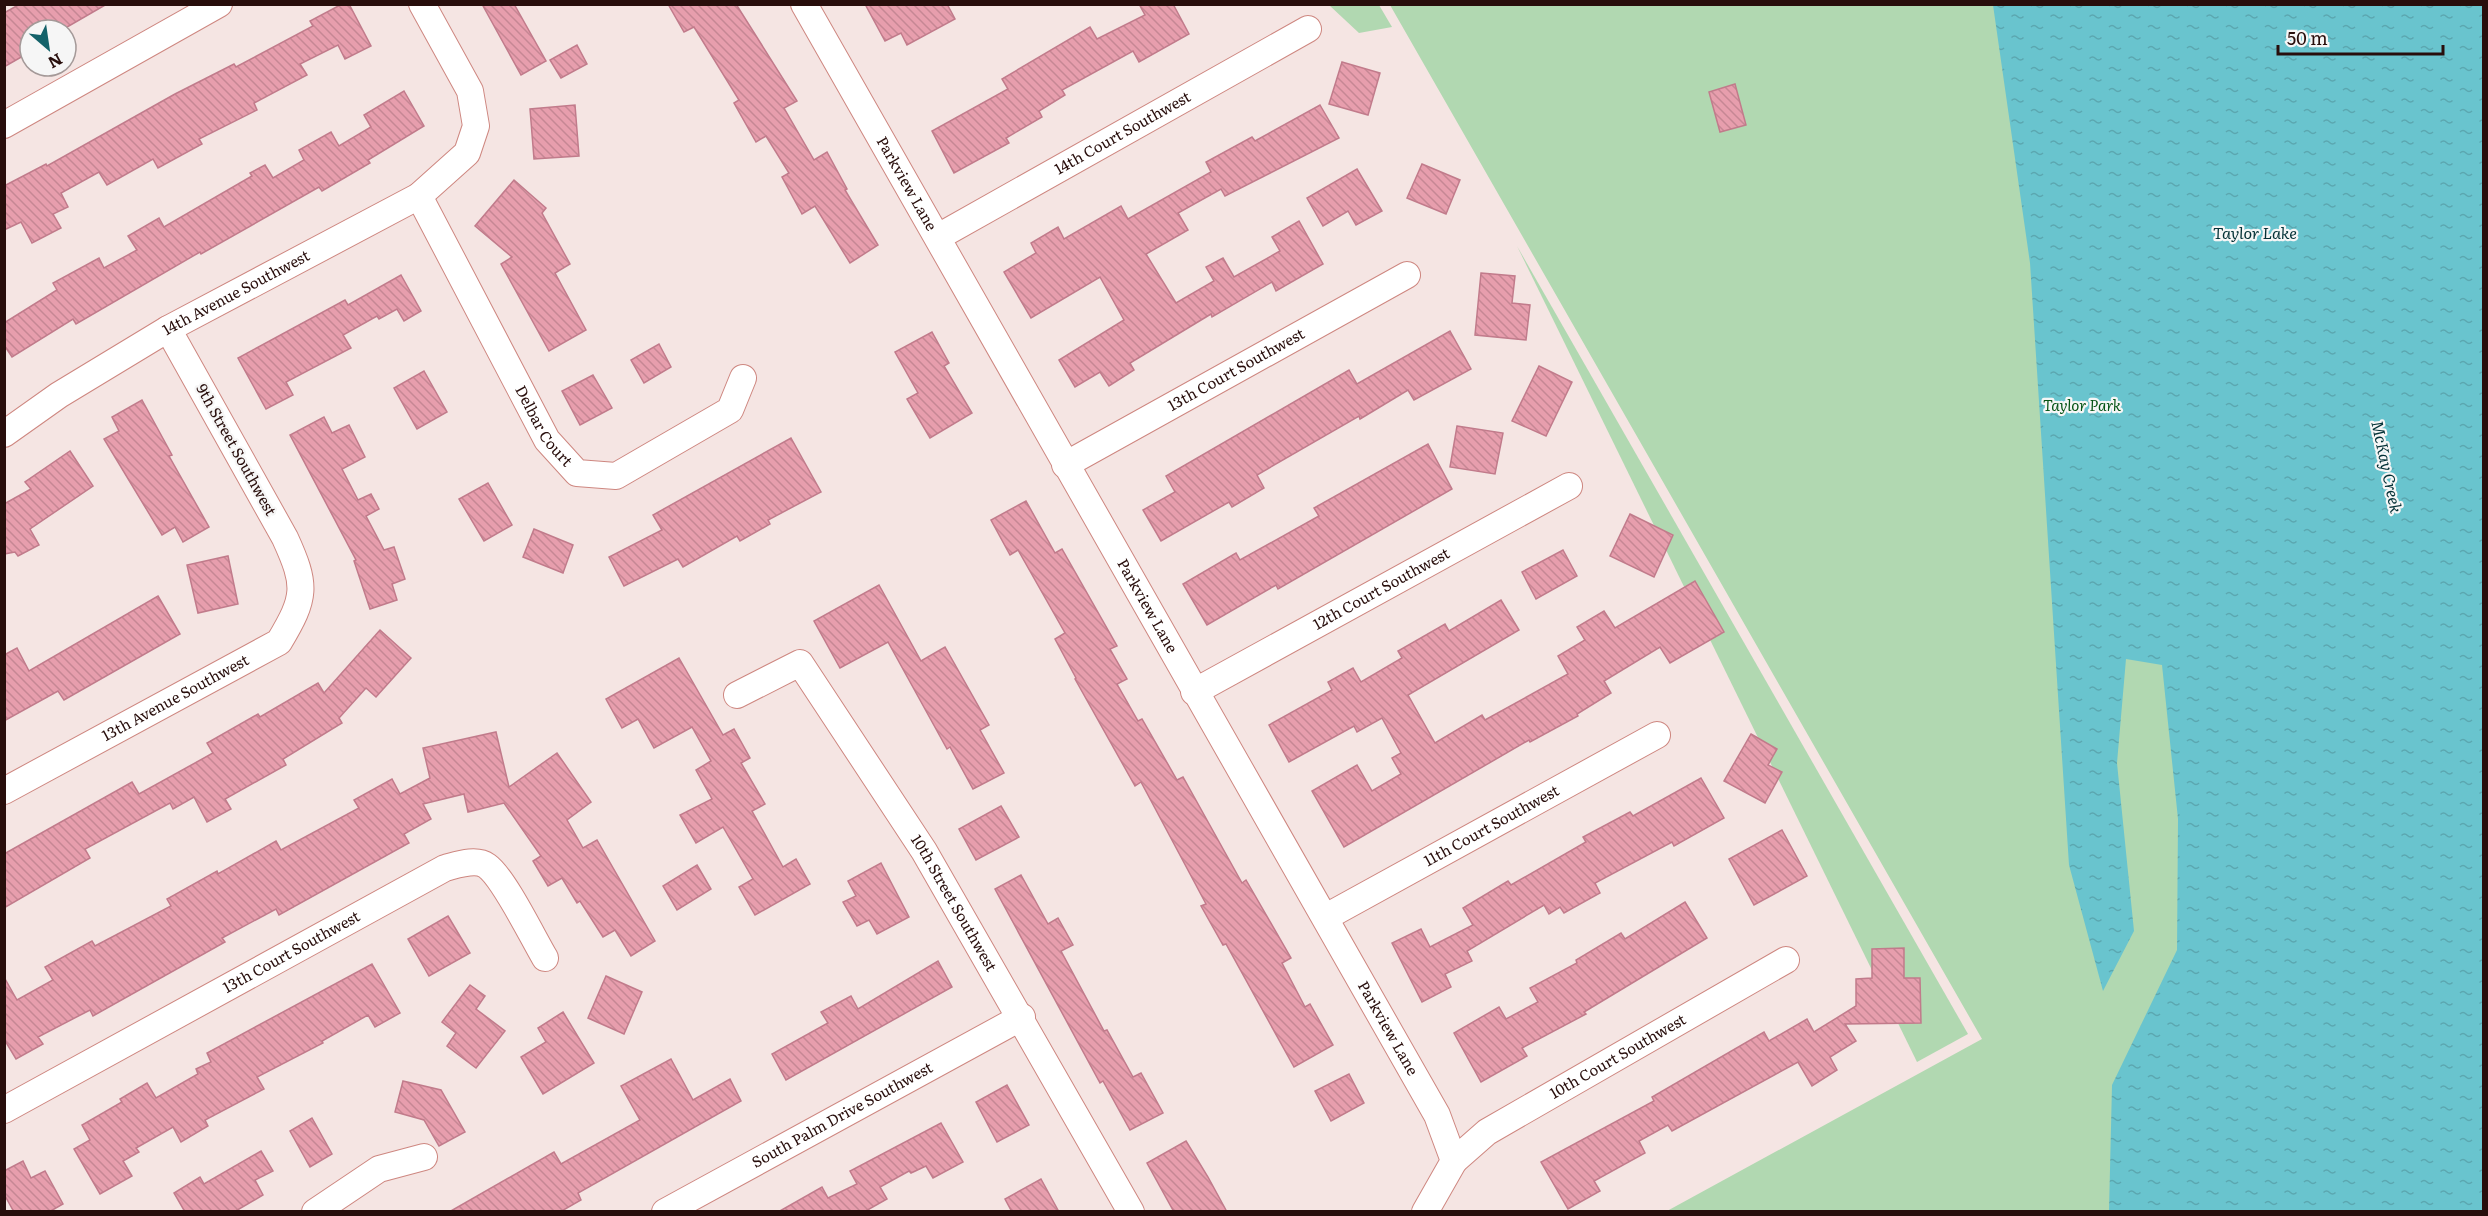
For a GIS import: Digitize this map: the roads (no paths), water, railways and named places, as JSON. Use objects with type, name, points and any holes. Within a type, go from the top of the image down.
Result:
[{"type":"street","points":[[4,125],[219,4]]},
{"type":"street","name":"14th Avenue Southwest","points":[[4,434],[59,395],[168,329],[419,196],[467,153],[476,126],[470,92],[422,4]]},
{"type":"street","name":"Parkview Lane","points":[[804,4],[1194,692],[1326,917],[1437,1115],[1454,1161]]},
{"type":"street","name":"14th Court Southwest","points":[[938,237],[1308,29]]},
{"type":"street","name":"Delbar Court","points":[[419,196],[547,440],[577,472],[616,476],[730,410],[743,378]]},
{"type":"street","name":"13th Court Southwest","points":[[1065,465],[1407,275]]},
{"type":"street","name":"9th Street Southwest","points":[[168,329],[285,538],[300,572]]},
{"type":"street","name":"12th Court Southwest","points":[[1194,692],[1569,486]]},
{"type":"street","name":"13th Avenue Southwest","points":[[4,791],[279,642],[299,610],[300,572]]},
{"type":"street","name":"10th Street Southwest","points":[[737,695],[800,663],[924,851],[1022,1017],[1131,1212]]},
{"type":"street","name":"11th Court Southwest","points":[[1326,917],[1657,735]]},
{"type":"street","name":"13th Court Southwest","points":[[4,1110],[445,868],[473,862],[486,865],[498,879],[545,958]]},
{"type":"street","name":"10th Court Southwest","points":[[1454,1161],[1487,1132],[1786,960]]},
{"type":"street","name":"South Palm Drive Southwest","points":[[665,1212],[1022,1017]]},
{"type":"street","points":[[315,1212],[379,1169],[424,1157]]},
{"type":"street","points":[[1425,1212],[1454,1161]]},
{"type":"water","name":"Taylor Lake","points":[[1993,5],[2483,5],[2483,1211],[2109,1211],[2112,1085],[2177,950],[2178,819],[2162,665],[2126,659],[2117,763],[2134,931],[2103,991],[2069,865],[2030,263]]},
{"type":"park label","name":"Taylor Park","points":[[2082,406]]},
{"type":"water label","name":"McKay Creek","points":[[2387,467]]}]
